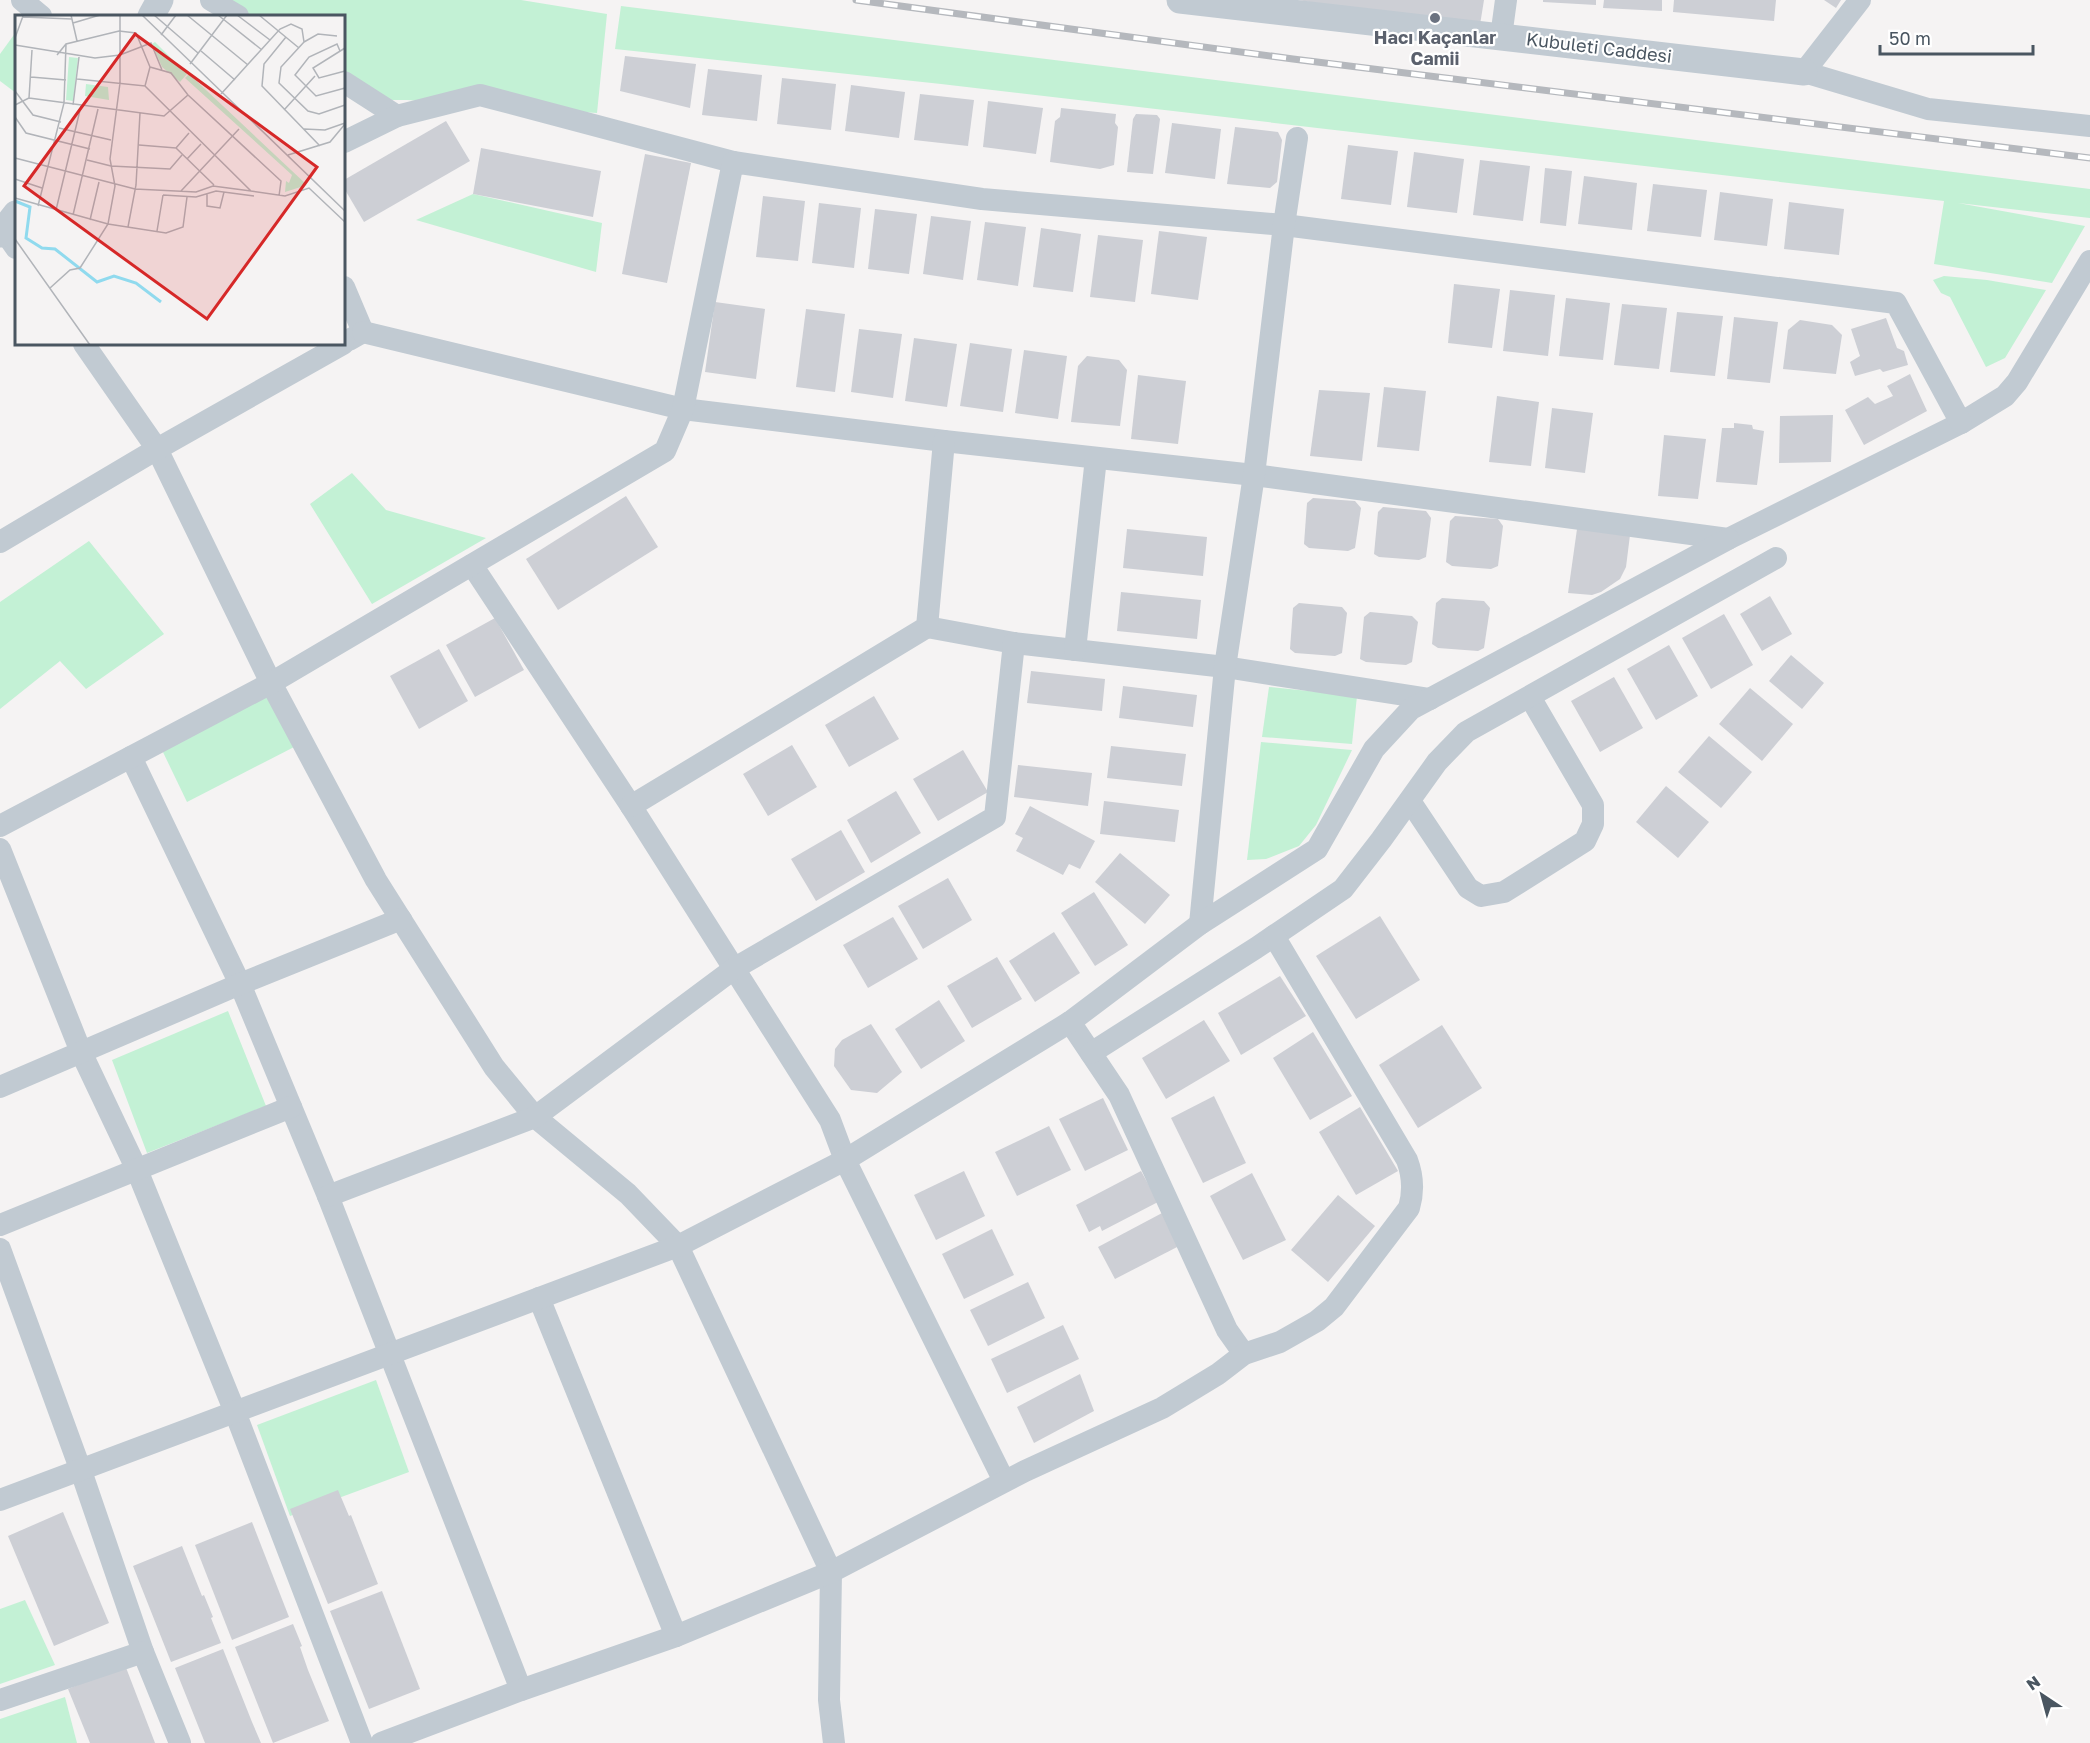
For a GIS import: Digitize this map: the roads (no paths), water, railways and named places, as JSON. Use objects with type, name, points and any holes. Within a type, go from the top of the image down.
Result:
[{"type":"street","points":[[22,0],[40,15]]},
{"type":"street","points":[[152,15],[160,0]]},
{"type":"street","points":[[211,0],[236,15]]},
{"type":"street","name":"Kubuleti Caddesi","points":[[1180,0],[1804,72]]},
{"type":"street","points":[[1501,37],[1506,0]]},
{"type":"street","points":[[1860,0],[1804,72],[1928,109],[2090,126]]},
{"type":"street","points":[[345,83],[398,116]]},
{"type":"street","points":[[345,142],[398,116],[480,95],[733,162],[982,199],[1284,225],[1896,303],[1961,423]]},
{"type":"street","points":[[1200,924],[1225,667],[1254,475],[1284,225],[1297,138]]},
{"type":"street","points":[[0,826],[272,683],[664,451],[683,408],[733,162]]},
{"type":"street","points":[[0,1500],[678,1246],[845,1160],[1070,1022],[1200,924],[1317,849],[1374,748],[1411,709],[1728,539],[1961,423],[2005,396],[2017,382],[2090,261]]},
{"type":"street","points":[[345,296],[350,340],[683,408],[944,441],[1254,475],[1728,539]]},
{"type":"street","points":[[85,345],[157,449],[272,683],[376,880],[494,1067],[535,1117],[628,1194],[678,1246],[831,1572],[829,1700],[834,1743]]},
{"type":"street","points":[[0,542],[157,449],[341,345]]},
{"type":"street","points":[[927,627],[944,441]]},
{"type":"street","points":[[1075,650],[1096,458]]},
{"type":"street","points":[[1090,1053],[1274,936],[1343,889],[1437,762],[1466,732],[1776,558]]},
{"type":"street","points":[[472,565],[631,806],[830,1120],[845,1160],[1004,1481]]},
{"type":"street","points":[[631,806],[927,627],[1014,643],[1225,667],[1430,699]]},
{"type":"street","points":[[328,1196],[535,1117],[735,968],[995,817],[1014,643]]},
{"type":"street","points":[[1410,801],[1468,888],[1481,896],[1504,892],[1585,841],[1593,824],[1593,805],[1530,697]]},
{"type":"street","points":[[131,757],[240,984],[328,1196],[520,1690]]},
{"type":"street","points":[[0,849],[81,1052],[137,1170],[235,1412],[363,1743]]},
{"type":"street","points":[[0,1088],[240,984],[401,919]]},
{"type":"street","points":[[381,1743],[520,1690],[676,1636],[831,1572],[1004,1481],[1162,1408],[1218,1374],[1244,1354],[1298,1334],[1334,1306],[1409,1208],[1413,1188],[1410,1169],[1407,1160],[1274,936]]},
{"type":"street","points":[[1070,1022],[1119,1095],[1227,1330],[1244,1354]]},
{"type":"street","points":[[0,1225],[291,1107]]},
{"type":"street","points":[[0,1249],[81,1471],[142,1653],[180,1743]]},
{"type":"street","points":[[539,1298],[676,1636]]},
{"type":"street","points":[[0,1700],[142,1653]]},
{"type":"railway","points":[[856,0],[1293,59],[2090,158]]},
{"type":"place","name":"Hacı Kaçanlar Camii","points":[[1435,18]]}]
